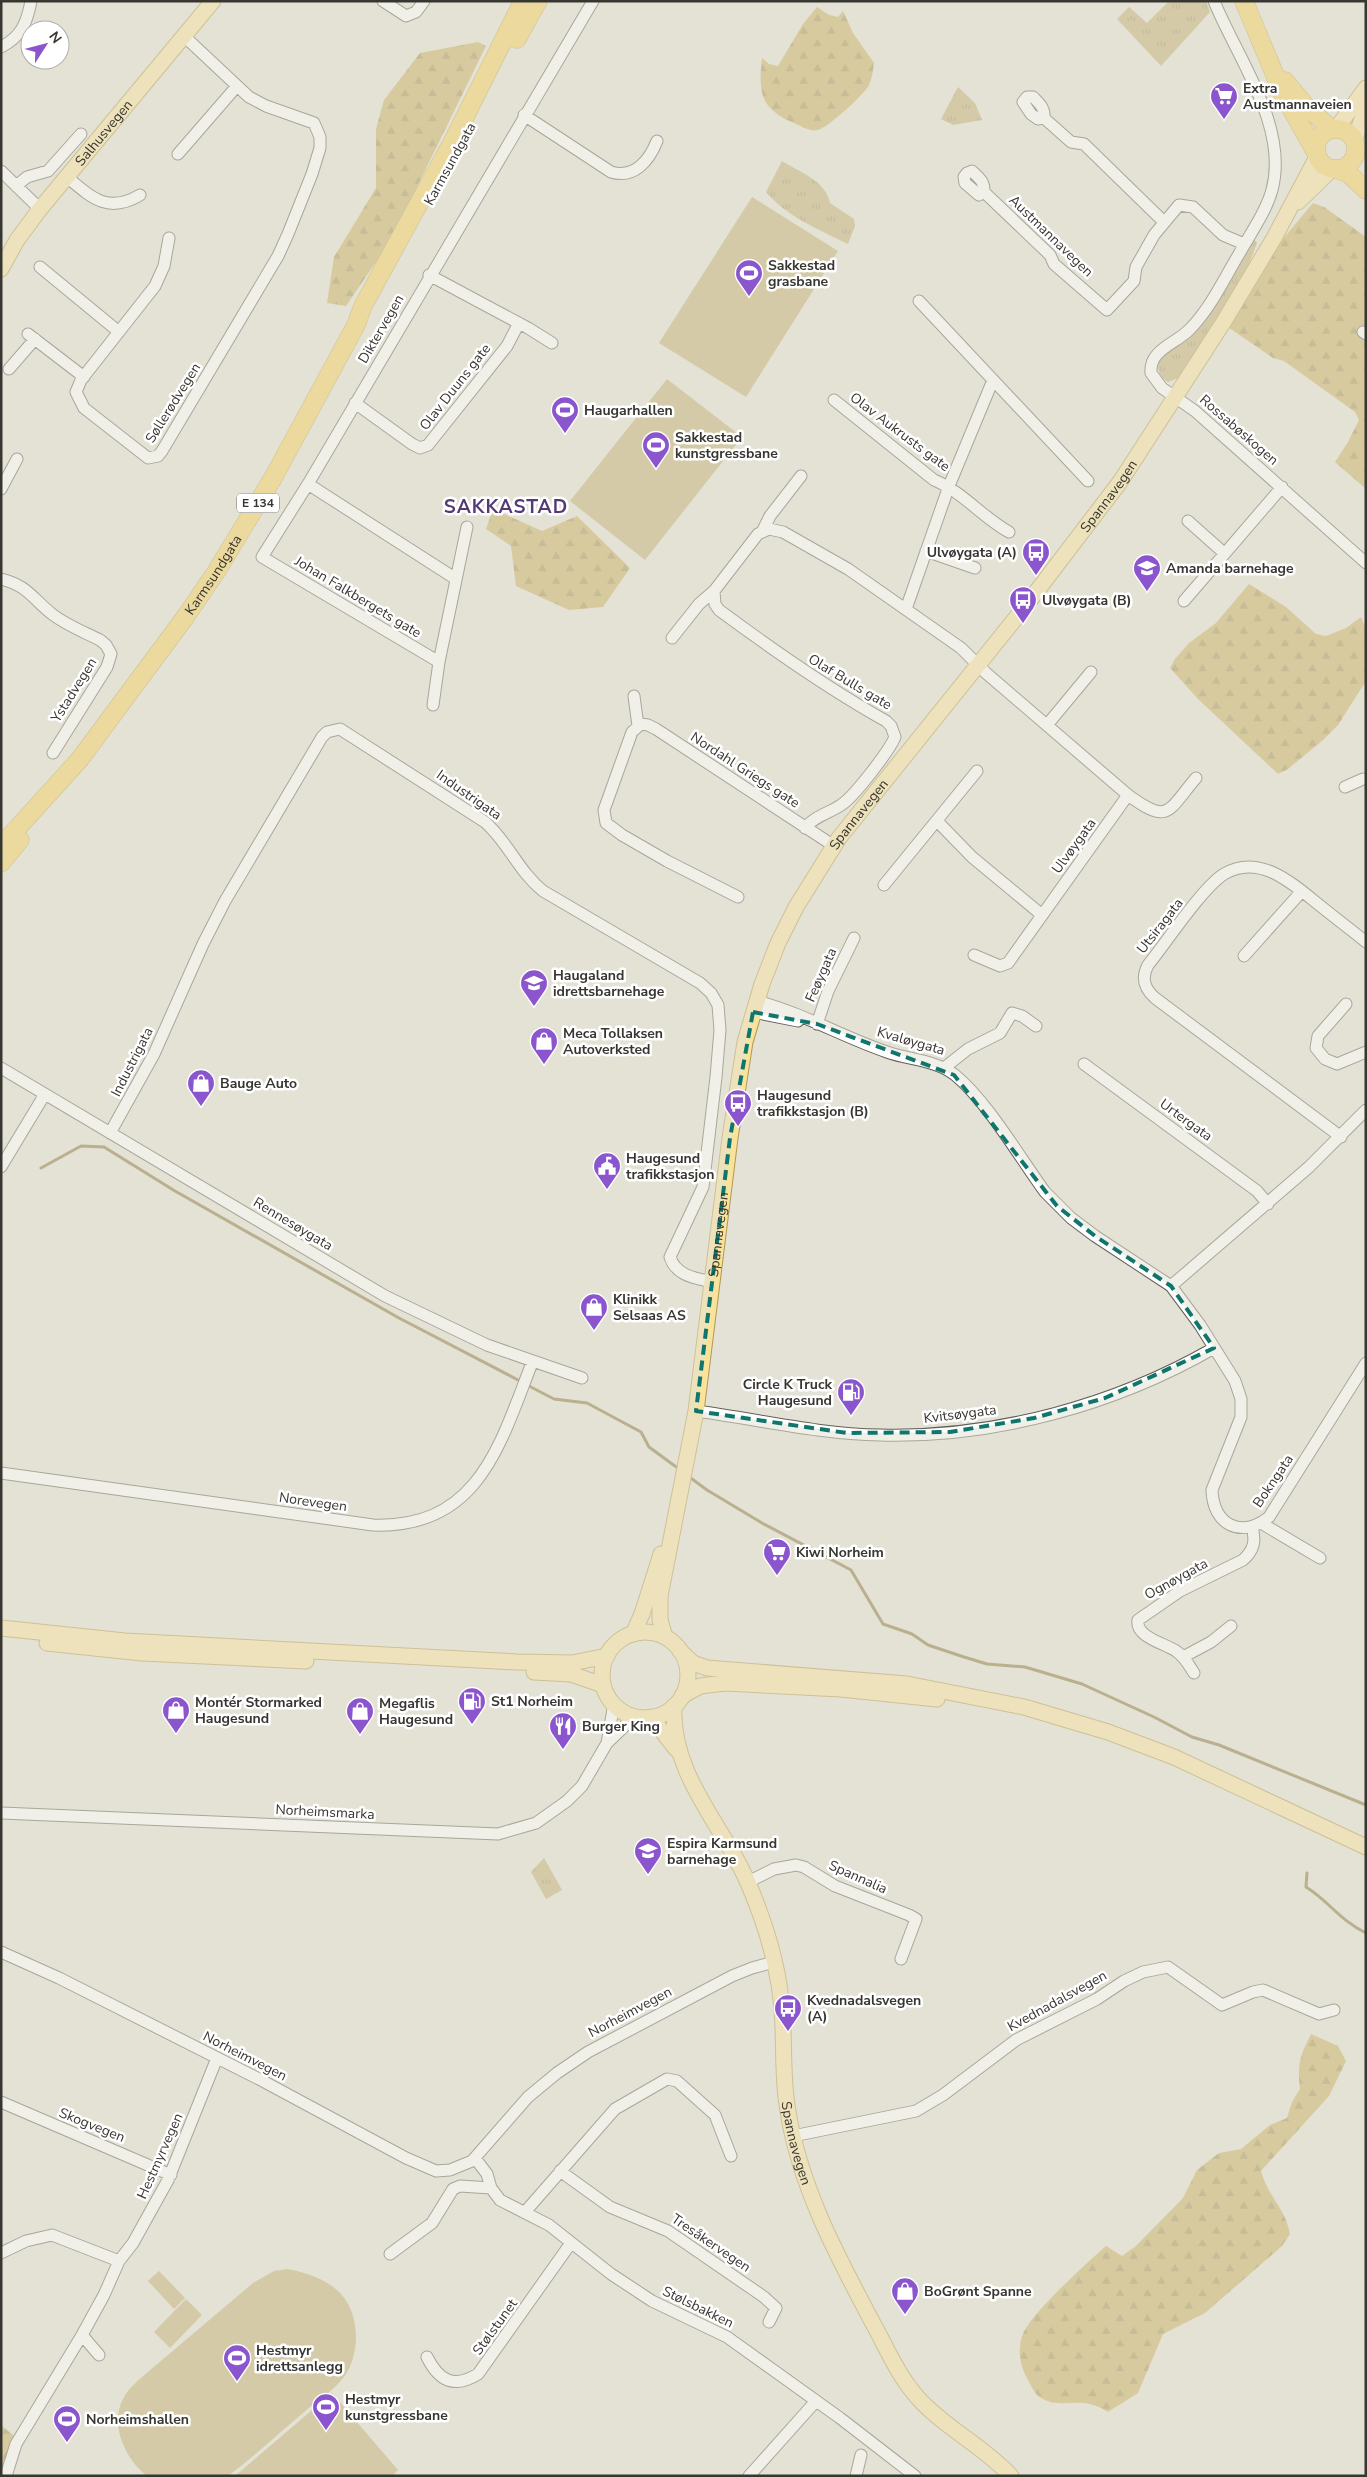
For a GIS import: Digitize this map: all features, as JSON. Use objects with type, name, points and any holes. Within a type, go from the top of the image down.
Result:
[{"type":"highway","name":"Karmsundgata","points":[[1,846],[80,758],[131,693],[216,572],[273,478],[356,325],[363,306],[454,139],[523,1]]},
{"type":"highway","name":"Karmsundgata","points":[[356,325],[370,308],[538,1]]},
{"type":"highway","points":[[1244,1],[1282,92],[1316,154],[1326,167],[1349,174],[1366,190]]},
{"type":"highway","points":[[1264,52],[1300,98],[1333,129],[1347,132],[1359,151],[1348,165],[1334,169]]},
{"type":"highway","points":[[1316,154],[1321,135],[1333,129]]},
{"type":"highway","name":"Karmsundgata","points":[[1,863],[66,782],[80,758]]},
{"type":"main road","name":"Salhusvegen","points":[[1,269],[17,240],[40,209],[212,1]]},
{"type":"main road","points":[[1333,129],[1366,88]]},
{"type":"main road","points":[[1359,151],[1366,108]]},
{"type":"main road","name":"Spannavegen","points":[[674,1523],[696,1411],[730,1138],[746,1042],[762,984],[788,923],[834,846],[1120,482],[1176,398],[1289,212],[1316,154]]},
{"type":"main road","name":"Spannavegen","points":[[1289,212],[1334,169]]},
{"type":"main road","points":[[633,1634],[642,1614],[667,1536],[674,1523]]},
{"type":"main road","points":[[665,1637],[659,1608],[674,1523]]},
{"type":"main road","points":[[1,1628],[125,1640],[517,1662],[572,1663],[606,1656]]},
{"type":"main road","points":[[1366,1847],[1174,1758],[1066,1718],[983,1698],[907,1684],[707,1668],[693,1663],[665,1637],[646,1632],[633,1634],[620,1640],[606,1656],[602,1670],[604,1685],[614,1704],[635,1716],[651,1717],[667,1711],[700,1686],[709,1684],[813,1688],[926,1697],[1023,1717],[1104,1741],[1168,1766],[1366,1858]]},
{"type":"main road","points":[[1,1636],[81,1648],[142,1653],[571,1674],[604,1685]]},
{"type":"main road","points":[[678,1701],[688,1673],[680,1651]]},
{"type":"main road","name":"Spannavegen","points":[[678,1701],[676,1733],[682,1760]]},
{"type":"main road","name":"Spannavegen","points":[[651,1717],[666,1733],[682,1760],[702,1804],[748,1882],[768,1937],[781,2000],[787,2106],[793,2136],[803,2169],[839,2258],[904,2380],[930,2409],[988,2454],[1011,2476]]},
{"type":"street","points":[[1,47],[12,42],[21,32],[31,1]]},
{"type":"street","points":[[383,1],[406,16],[416,12],[424,1]]},
{"type":"street","name":"Diktervegen","points":[[262,557],[308,484],[429,275],[593,1]]},
{"type":"street","points":[[1176,398],[1153,378],[1151,373],[1152,361],[1159,352],[1187,332],[1199,319],[1244,244],[1272,191],[1276,159],[1266,114],[1214,1]]},
{"type":"street","points":[[178,154],[237,86],[184,36]]},
{"type":"street","name":"Søllerødvegen","points":[[169,238],[161,276],[84,377],[76,392],[84,408],[148,458],[158,456],[162,452],[278,256],[304,196],[320,148],[318,129],[308,120],[258,102],[237,86]]},
{"type":"street","points":[[524,115],[611,172],[618,174],[626,174],[640,167],[657,141]]},
{"type":"street","points":[[1044,118],[1071,142],[1084,144],[1164,222]]},
{"type":"street","points":[[16,186],[27,177],[48,171],[81,134]]},
{"type":"street","points":[[1,171],[40,209]]},
{"type":"street","points":[[67,177],[84,191],[110,204],[122,204],[140,195]]},
{"type":"street","name":"Austmannavegen","points":[[984,192],[1050,255],[1054,264],[1107,310],[1134,281],[1136,267],[1164,222],[1179,205],[1186,204],[1193,207],[1223,235],[1244,244]]},
{"type":"street","points":[[40,267],[119,332]]},
{"type":"street","points":[[429,275],[519,323],[552,344]]},
{"type":"street","points":[[919,301],[1088,481]]},
{"type":"street","name":"Olav Duuns gate","points":[[355,403],[412,444],[420,448],[428,445],[507,346],[519,323]]},
{"type":"street","points":[[9,369],[31,336],[84,377]]},
{"type":"street","name":"Olav Aukrusts gate","points":[[906,609],[949,486],[993,380]]},
{"type":"street","name":"Rossabøskogen","points":[[1176,398],[1195,411],[1366,563]]},
{"type":"street","name":"Olav Aukrusts gate","points":[[834,400],[934,480],[949,486],[997,526],[1009,532]]},
{"type":"street","points":[[1,489],[17,459]]},
{"type":"street","points":[[672,638],[699,604],[714,591],[763,530],[770,516],[801,476]]},
{"type":"street","points":[[308,484],[456,579]]},
{"type":"street","points":[[1184,601],[1282,487]]},
{"type":"street","points":[[1188,521],[1224,553]]},
{"type":"street","points":[[433,705],[439,662],[467,528]]},
{"type":"street","points":[[763,530],[769,528],[783,532],[848,569],[961,648],[1128,795],[1152,812],[1168,810],[1196,778]]},
{"type":"street","points":[[926,551],[975,568]]},
{"type":"street","name":"Johan Falkbergets gate","points":[[262,557],[439,662]]},
{"type":"street","name":"Ystadvegen","points":[[1,580],[18,584],[26,589],[58,618],[100,640],[106,645],[111,654],[107,667],[53,754]]},
{"type":"street","name":"Olaf Bulls gate","points":[[714,591],[715,604],[719,610],[790,663],[838,694],[886,721],[894,731],[895,737],[892,744],[849,800],[817,816],[805,828]]},
{"type":"street","points":[[1048,725],[1091,672]]},
{"type":"street","points":[[634,696],[638,726],[632,732],[604,810],[606,823],[616,832],[660,857],[738,897]]},
{"type":"street","name":"Nordahl Griegs gate","points":[[638,726],[648,725],[656,729],[834,846]]},
{"type":"street","name":"Industrigata","points":[[110,1133],[154,1054],[203,944],[225,901],[322,737],[327,732],[340,729],[485,822],[505,842],[532,881],[543,891],[700,983],[711,994],[718,1005],[720,1030],[706,1170],[699,1198],[673,1246],[670,1257],[676,1268],[684,1274],[712,1282]]},
{"type":"street","points":[[884,885],[977,771]]},
{"type":"street","points":[[1345,787],[1365,776]]},
{"type":"street","name":"Ulvøygata","points":[[974,955],[1000,966],[1012,959],[1128,795]]},
{"type":"street","points":[[937,821],[979,863],[1042,914]]},
{"type":"street","name":"Utsiragata","points":[[1341,1137],[1155,998],[1145,985],[1143,978],[1148,965],[1207,889],[1223,874],[1233,870],[1254,867],[1273,872],[1302,891],[1366,942]]},
{"type":"street","points":[[1244,956],[1302,891]]},
{"type":"street","name":"Feøygata","points":[[817,1024],[828,991],[854,938]]},
{"type":"street","points":[[1346,1004],[1318,1036],[1316,1048],[1325,1059],[1337,1064],[1366,1052]]},
{"type":"street","name":"Kvaløygata","points":[[755,1007],[817,1024],[887,1052],[944,1068],[968,1048],[1000,1033],[1012,1013],[1022,1016],[1036,1026]]},
{"type":"street","name":"Urtergata","points":[[1084,1064],[1257,1191],[1268,1204]]},
{"type":"street","name":"Rennesøygata","points":[[1,1068],[385,1296],[487,1345],[582,1378]]},
{"type":"street","points":[[944,1068],[963,1083],[976,1098],[1057,1206],[1095,1236],[1171,1286],[1200,1325],[1214,1348]]},
{"type":"street","points":[[3,1160],[45,1094]]},
{"type":"street","points":[[1171,1286],[1268,1204],[1341,1137],[1366,1110]]},
{"type":"street","name":"Kvitsøygata","points":[[696,1411],[879,1436],[987,1427],[1034,1418],[1105,1398],[1163,1374],[1214,1348]]},
{"type":"street","name":"Bokngata","points":[[1214,1348],[1234,1381],[1241,1399],[1241,1417],[1212,1490],[1212,1501],[1223,1520],[1233,1526],[1257,1525],[1276,1507],[1366,1363]]},
{"type":"street","name":"Norevegen","points":[[1,1473],[373,1525],[410,1523],[447,1508],[476,1484],[490,1462],[532,1362]]},
{"type":"street","points":[[1257,1525],[1320,1558]]},
{"type":"street","name":"Ognøygata","points":[[1194,1673],[1183,1657],[1142,1633],[1137,1624],[1138,1620],[1180,1591],[1243,1560],[1250,1553],[1254,1545],[1257,1525]]},
{"type":"street","points":[[1183,1657],[1211,1642],[1231,1626]]},
{"type":"street","name":"Norheimsmarka","points":[[607,1743],[614,1704]]},
{"type":"street","name":"Norheimsmarka","points":[[1,1812],[498,1834],[536,1823],[567,1801],[582,1786],[607,1743],[635,1716]]},
{"type":"street","name":"Spannalia","points":[[748,1882],[774,1869],[796,1865],[804,1867],[835,1886],[909,1915],[916,1919],[901,1959]]},
{"type":"street","name":"Norheimvegen","points":[[1,1952],[59,1978],[406,2158],[436,2171],[450,2170],[475,2158],[528,2097],[557,2072],[588,2052],[732,1976],[774,1962]]},
{"type":"street","name":"Kvednadalsvegen","points":[[793,2136],[916,2111],[943,2095],[1016,2040],[1097,1999],[1124,1981],[1143,1972],[1168,1966],[1222,2005],[1262,1990],[1319,2014],[1334,2010]]},
{"type":"street","name":"Hestmyrvegen","points":[[6,2476],[16,2444],[82,2335],[104,2295],[119,2261],[133,2243],[171,2175],[216,2058]]},
{"type":"street","points":[[525,2212],[615,2109],[667,2079],[678,2081],[715,2115],[731,2156]]},
{"type":"street","name":"Skogvegen","points":[[1,2102],[171,2175]]},
{"type":"street","points":[[390,2254],[432,2223],[452,2189],[460,2186],[491,2188],[487,2174],[475,2158]]},
{"type":"street","name":"Tresåkervegen","points":[[560,2172],[616,2210],[668,2231],[764,2297],[776,2308],[769,2322]]},
{"type":"street","name":"Stølsbakken","points":[[491,2188],[500,2200],[549,2226],[652,2301],[727,2337],[915,2476]]},
{"type":"street","points":[[1,2253],[26,2241],[52,2236],[119,2261]]},
{"type":"street","name":"Stølstunet","points":[[427,2357],[437,2373],[445,2380],[467,2380],[478,2374],[571,2243]]},
{"type":"street","points":[[82,2335],[99,2355]]},
{"type":"street","points":[[749,2476],[816,2401]]},
{"type":"street","points":[[856,2476],[861,2455]]},
{"type":"highlighted area","points":[[753,1012],[817,1024],[954,1075],[1057,1206],[1095,1236],[1171,1286],[1214,1348],[1105,1398],[1034,1418],[950,1432],[847,1433],[696,1411],[730,1138]]},
{"type":"green space","points":[[1169,1],[1206,1],[1210,12],[1161,66],[1117,19],[1129,7],[1147,23]]},
{"type":"green space","points":[[817,7],[829,15],[838,17],[843,11],[853,33],[874,63],[869,85],[853,103],[823,128],[810,130],[775,113],[769,106],[764,99],[762,91],[761,71],[762,58],[769,64],[778,66],[803,24]]},
{"type":"green space","points":[[478,42],[486,46],[391,240],[346,306],[327,303],[334,257],[376,188],[376,129],[384,100],[420,53]]},
{"type":"green space","points":[[958,87],[975,103],[982,120],[953,125],[941,119]]},
{"type":"green space","points":[[782,161],[818,183],[823,188],[830,203],[854,219],[855,226],[848,244],[794,216],[774,201],[766,192]]},
{"type":"green space","name":"Sakkestad grasbane","points":[[752,197],[838,251],[746,397],[659,343]]},
{"type":"green space","points":[[1313,203],[1324,207],[1366,237],[1366,489],[1335,462],[1359,420],[1355,412],[1284,361],[1273,358],[1222,323],[1259,257],[1287,234]]},
{"type":"green space","points":[[1254,239],[1257,243],[1249,264],[1186,369],[1178,378],[1168,382],[1159,371],[1158,366],[1161,359],[1192,335],[1205,321]]},
{"type":"green space","name":"Sakkestad kunstgressbane","points":[[667,379],[742,437],[645,560],[570,501]]},
{"type":"green space","points":[[493,509],[542,531],[577,516],[630,568],[603,607],[569,610],[516,586],[511,546],[486,529]]},
{"type":"green space","points":[[1249,584],[1286,607],[1316,634],[1326,636],[1346,628],[1361,617],[1366,629],[1366,681],[1338,725],[1288,769],[1278,774],[1198,699],[1170,668],[1189,643],[1216,623]]},
{"type":"green space","points":[[544,1858],[562,1890],[546,1899],[531,1872]]},
{"type":"green space","points":[[1311,2034],[1338,2046],[1346,2061],[1329,2096],[1261,2171],[1288,2225],[1290,2234],[1282,2246],[1205,2313],[1163,2334],[1138,2393],[1108,2412],[1089,2404],[1058,2403],[1040,2398],[1025,2373],[1020,2357],[1021,2339],[1028,2325],[1061,2288],[1106,2246],[1122,2256],[1136,2246],[1183,2198],[1197,2170],[1219,2153],[1241,2149],[1270,2125],[1287,2118],[1292,2102],[1300,2089],[1300,2060]]},
{"type":"green space","points":[[288,2269],[302,2272],[326,2282],[344,2298],[354,2322],[356,2337],[354,2352],[347,2373],[330,2391],[228,2476],[147,2476],[132,2461],[126,2451],[119,2431],[119,2409],[125,2395],[142,2377],[253,2283],[274,2271]]},
{"type":"green space","points":[[159,2271],[185,2298],[174,2309],[148,2281]]},
{"type":"green space","points":[[186,2299],[202,2315],[170,2348],[154,2332]]},
{"type":"green space","name":"Hestmyr kunstgressbane","points":[[332,2393],[398,2470],[392,2476],[235,2476]]},
{"type":"green space","points":[[1,2425],[14,2436],[1,2476]]},
{"type":"waterway","points":[[41,1168],[81,1146],[104,1147],[175,1191],[399,1318],[522,1382]]},
{"type":"waterway","points":[[527,1385],[554,1399],[587,1403],[641,1432],[649,1447],[679,1469]]},
{"type":"waterway","points":[[688,1476],[707,1490],[762,1523],[851,1570],[883,1624],[912,1634],[928,1645],[987,1664],[1025,1667],[1082,1684],[1154,1717],[1192,1737],[1219,1745],[1366,1805]]},
{"type":"waterway","points":[[1307,1873],[1306,1887],[1348,1922],[1366,1933]]},
{"type":"place","name":"Extra Austmannaveien","points":[[1224,120]]},
{"type":"place","name":"Sakkestad grasbane","points":[[749,297]]},
{"type":"place","name":"Haugarhallen","points":[[565,434]]},
{"type":"place","name":"Sakkestad kunstgressbane","points":[[656,469]]},
{"type":"place","name":"Ulvøygata (A)","points":[[1036,576]]},
{"type":"place","name":"Amanda barnehage","points":[[1147,592]]},
{"type":"place","name":"Ulvøygata (B)","points":[[1023,624]]},
{"type":"place","name":"Haugaland idrettsbarnehage","points":[[534,1007]]},
{"type":"place","name":"Meca Tollaksen Autoverksted","points":[[544,1065]]},
{"type":"place","name":"Bauge Auto","points":[[201,1107]]},
{"type":"place","name":"Haugesund trafikkstasjon (B)","points":[[738,1127]]},
{"type":"place","name":"Haugesund trafikkstasjon","points":[[607,1190]]},
{"type":"place","name":"Klinikk Selsaas AS","points":[[594,1331]]},
{"type":"place","name":"Circle K Truck Haugesund","points":[[851,1416]]},
{"type":"place","name":"Kiwi Norheim","points":[[777,1576]]},
{"type":"place","name":"St1 Norheim","points":[[472,1725]]},
{"type":"place","name":"Montér Stormarked Haugesund","points":[[176,1734]]},
{"type":"place","name":"Megaflis Haugesund","points":[[360,1735]]},
{"type":"place","name":"Burger King","points":[[563,1750]]},
{"type":"place","name":"Espira Karmsund barnehage","points":[[648,1875]]},
{"type":"place","name":"Kvednadalsvegen (A)","points":[[788,2032]]},
{"type":"place","name":"BoGrønt Spanne","points":[[905,2315]]},
{"type":"place","name":"Hestmyr idrettsanlegg","points":[[237,2382]]},
{"type":"place","name":"Hestmyr kunstgressbane","points":[[326,2431]]},
{"type":"place","name":"Norheimshallen","points":[[67,2443]]},
{"type":"district","name":"SAKKASTAD","points":[[506,507]]}]
